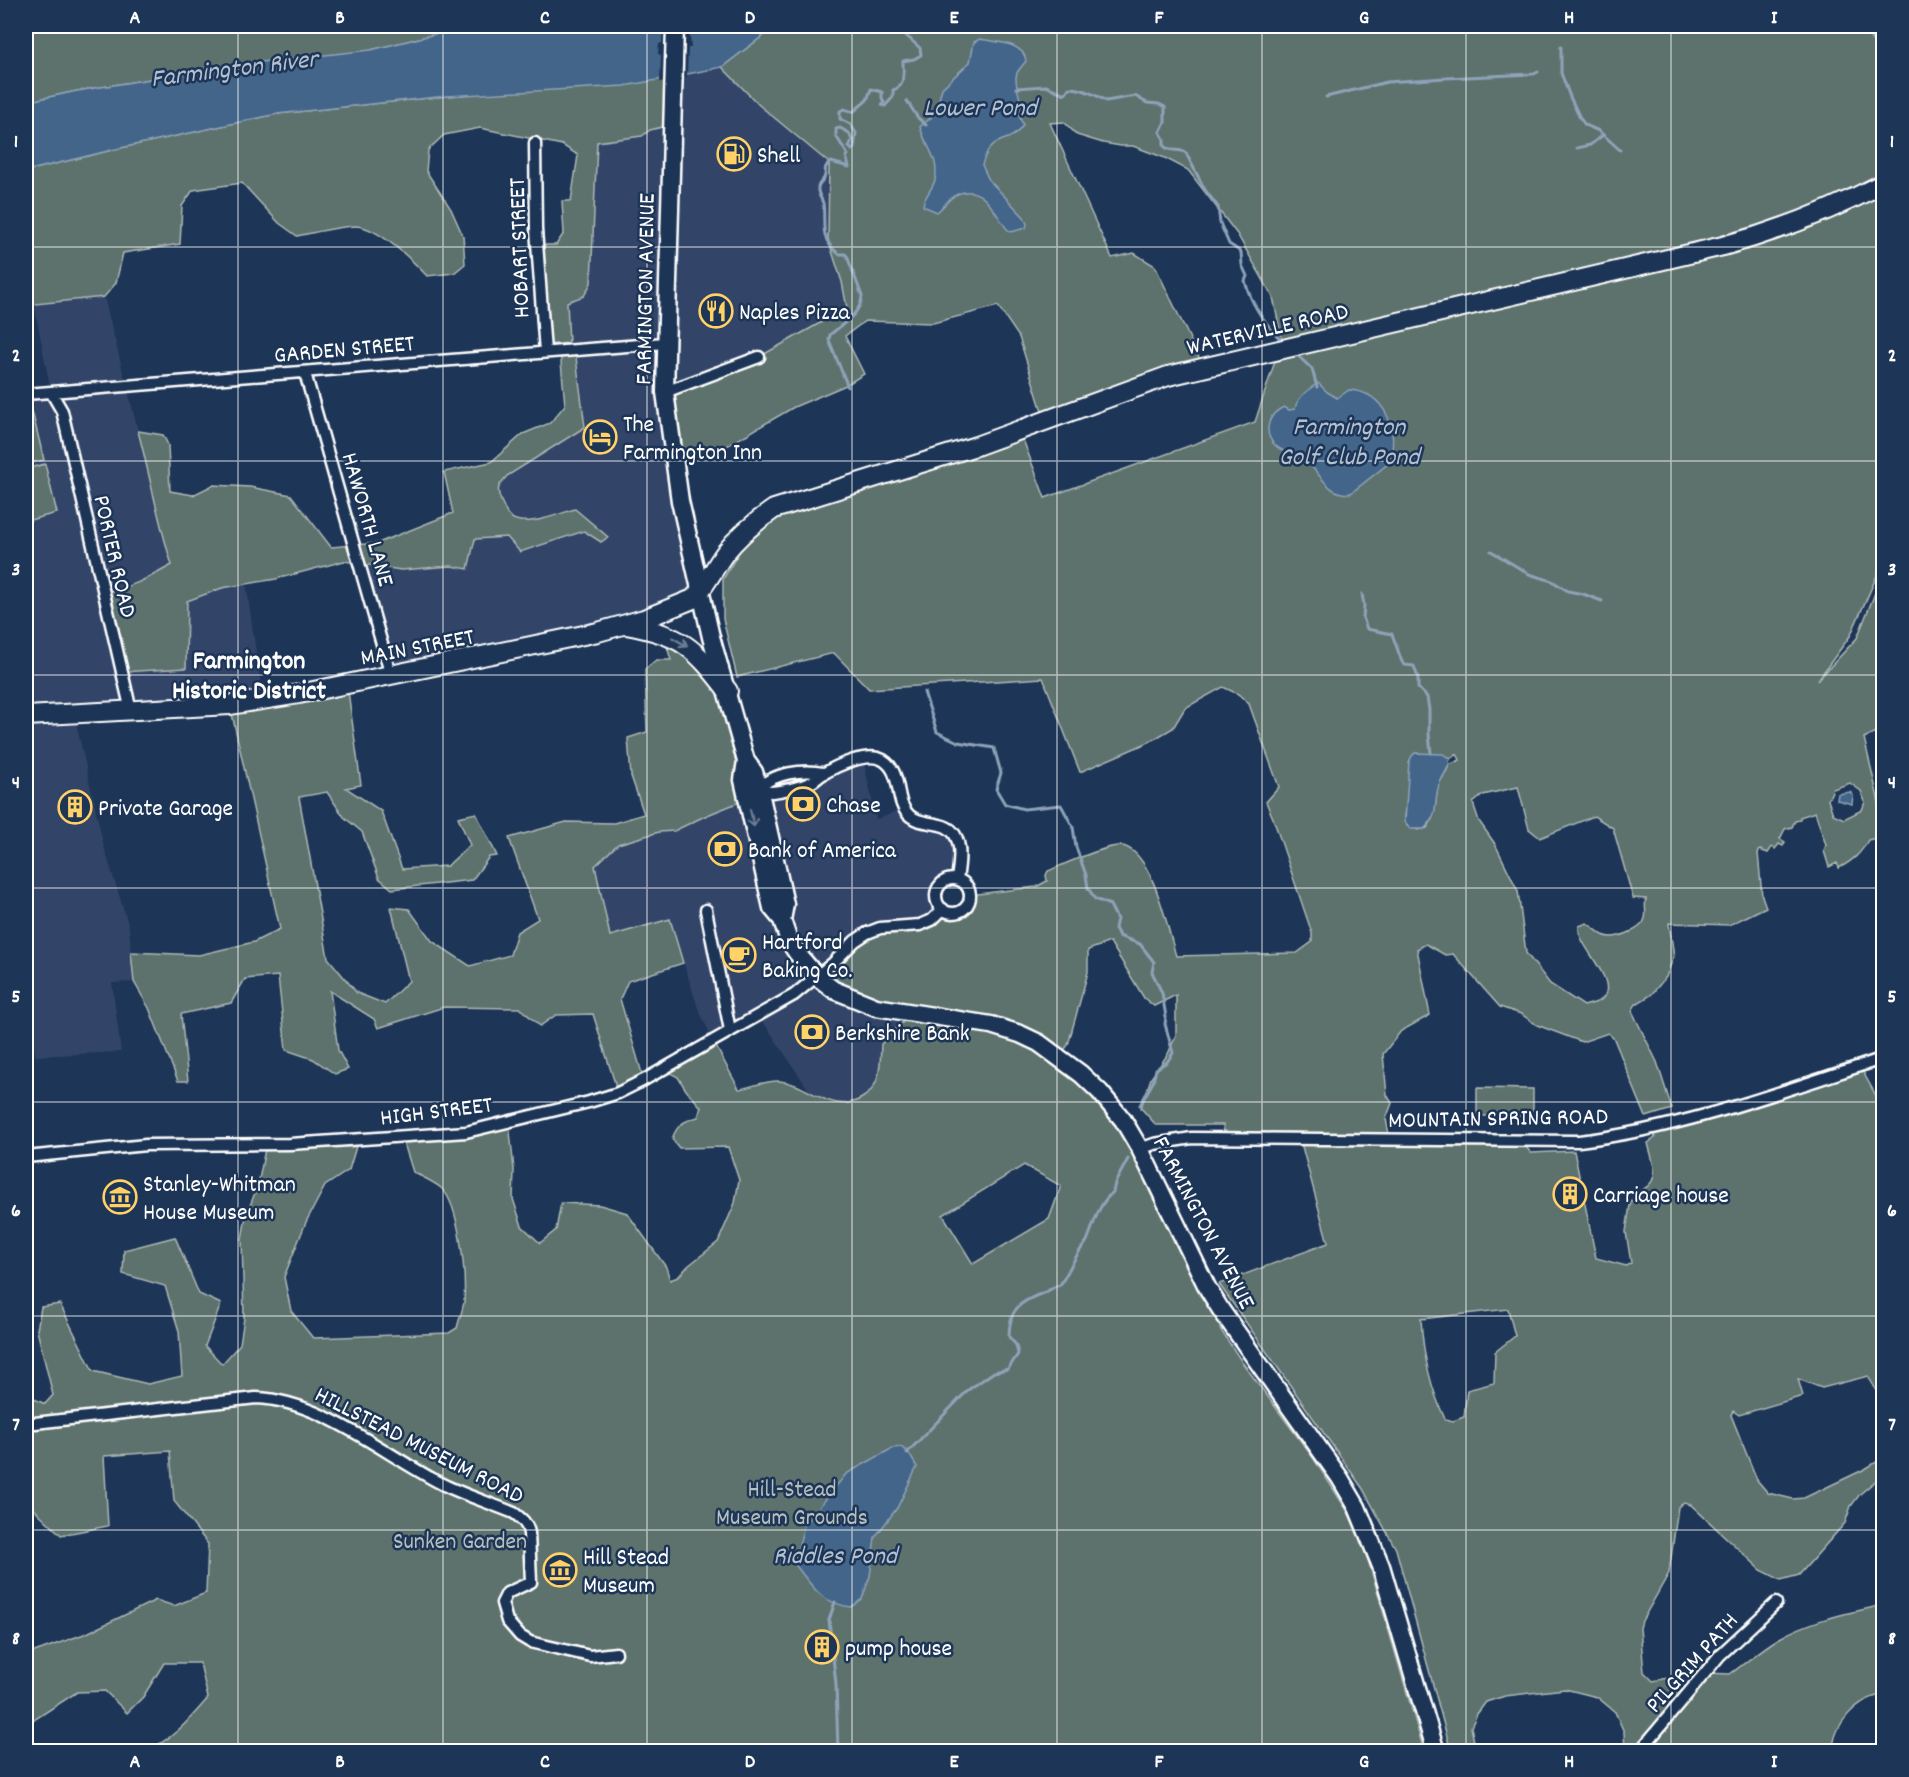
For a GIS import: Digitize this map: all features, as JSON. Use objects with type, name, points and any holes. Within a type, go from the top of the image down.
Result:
[{"type":"highway","name":"WATERVILLE ROAD","points":[[701,591],[724,554],[746,528],[774,508],[976,446],[1168,376],[1753,238],[1838,206],[1884,183]]},
{"type":"highway","name":"MAIN STREET","points":[[26,716],[230,705],[299,694],[541,646],[625,625],[684,604],[701,591]]},
{"type":"highway","points":[[625,625],[667,634],[683,642],[700,656],[728,691]]},
{"type":"main road","name":"FARMINGTON AVENUE","points":[[675,26],[665,392],[680,501],[711,637],[747,761],[754,772],[759,788],[786,904],[782,920]]},
{"type":"main road","name":"FARMINGTON AVENUE","points":[[747,761],[743,780],[772,908],[782,920],[789,941],[817,977],[834,990],[876,1007],[991,1025],[1038,1043],[1066,1062],[1100,1092],[1123,1120],[1140,1149],[1184,1241],[1221,1310],[1340,1478],[1357,1506],[1381,1566],[1436,1752]]},
{"type":"street","name":"HOBART STREET","points":[[536,143],[536,237],[545,352]]},
{"type":"street","name":"GARDEN STREET","points":[[26,394],[665,343]]},
{"type":"street","points":[[665,392],[759,357]]},
{"type":"street","name":"HAWORTH LANE","points":[[305,373],[391,676]]},
{"type":"street","points":[[62,411],[72,390]]},
{"type":"street","name":"PORTER ROAD","points":[[51,392],[62,411],[131,711]]},
{"type":"street","points":[[759,788],[770,793],[811,782],[823,773],[866,757],[878,757],[894,771],[903,807],[909,815],[927,824],[944,826],[951,831],[958,842],[960,858],[957,879]]},
{"type":"street","points":[[957,879],[969,890],[969,901],[963,909],[953,913],[943,909],[937,900],[938,888],[946,880],[957,879]]},
{"type":"street","name":"HIGH STREET","points":[[26,1157],[146,1145],[290,1144],[466,1132],[589,1102],[618,1093],[794,995],[867,933],[880,928],[920,925],[932,920],[943,909]]},
{"type":"street","points":[[706,910],[730,1030]]},
{"type":"street","name":"MOUNTAIN SPRING ROAD","points":[[1140,1149],[1154,1144],[1192,1138],[1579,1142],[1619,1137],[1758,1100],[1884,1058]]},
{"type":"street","name":"HILLSTEAD MUSEUM ROAD","points":[[26,1424],[256,1398],[283,1401],[312,1409],[443,1484],[514,1513],[523,1520],[529,1533],[531,1582],[507,1593],[502,1603],[507,1621],[520,1636],[534,1643],[590,1656],[616,1653]]},
{"type":"street","name":"PILGRIM PATH","points":[[1639,1752],[1720,1655],[1776,1603]]},
{"type":"shaded area","points":[[722,67],[759,105],[829,163],[828,239],[842,282],[847,308],[759,357],[665,392],[701,591],[693,599],[391,676],[360,564],[401,570],[451,566],[467,569],[474,539],[507,537],[520,552],[584,531],[601,542],[575,509],[527,523],[517,521],[508,515],[497,491],[498,485],[507,476],[585,427],[575,350],[569,343],[567,302],[584,296],[591,283],[597,142],[642,136],[650,130],[671,125],[673,77]]},
{"type":"shaded area","points":[[104,297],[153,490],[234,501],[263,700],[74,714],[104,847],[129,927],[134,982],[112,983],[121,1052],[35,1056],[26,979],[26,394],[51,392],[34,305]]},
{"type":"shaded area","points":[[863,758],[876,819],[903,807],[909,815],[938,824],[959,841],[957,879],[946,880],[938,888],[937,900],[943,909],[913,1013],[881,1044],[880,1076],[868,1094],[853,1103],[840,1105],[810,1092],[766,1026],[755,1017],[713,1041],[698,1008],[670,920],[610,936],[595,866],[618,844],[659,832],[674,831],[742,801],[759,788],[823,773]]},
{"type":"green space","points":[[26,26],[468,26],[371,50],[355,58],[242,64],[77,91],[26,102]]},
{"type":"green space","points":[[776,26],[1883,26],[1883,562],[1850,636],[1817,681],[1857,638],[1883,573],[1883,729],[1864,738],[1881,811],[1883,811],[1883,871],[1877,838],[1868,840],[1859,853],[1844,865],[1839,868],[1837,863],[1829,867],[1824,851],[1826,845],[1815,812],[1800,817],[1800,820],[1795,821],[1792,827],[1785,829],[1780,839],[1785,842],[1783,846],[1779,844],[1775,849],[1772,847],[1768,853],[1760,850],[1758,853],[1762,896],[1766,907],[1729,925],[1669,923],[1674,956],[1666,977],[1651,995],[1636,1004],[1632,1011],[1657,1062],[1672,1109],[1646,1117],[1614,1039],[1608,1033],[1582,1042],[1537,1025],[1521,1014],[1500,1007],[1453,954],[1445,955],[1426,944],[1417,949],[1430,1015],[1401,1031],[1383,1054],[1387,1095],[1392,1103],[1386,1119],[1390,1140],[1521,1141],[1531,1153],[1574,1151],[1596,1258],[1626,1266],[1631,1263],[1626,1232],[1630,1205],[1636,1193],[1645,1189],[1653,1178],[1654,1166],[1648,1143],[1655,1138],[1653,1133],[1854,1067],[1856,1073],[1863,1072],[1883,1105],[1883,1402],[1868,1376],[1822,1388],[1798,1379],[1803,1396],[1739,1415],[1733,1411],[1731,1415],[1757,1480],[1768,1493],[1793,1499],[1804,1498],[1883,1458],[1883,1478],[1878,1479],[1860,1494],[1851,1506],[1845,1523],[1799,1575],[1781,1580],[1761,1570],[1691,1505],[1684,1503],[1678,1507],[1669,1573],[1640,1628],[1644,1672],[1653,1681],[1679,1676],[1681,1700],[1705,1673],[1730,1674],[1790,1632],[1829,1618],[1883,1605],[1883,1695],[1864,1701],[1848,1714],[1837,1732],[1833,1751],[1625,1751],[1624,1732],[1615,1712],[1597,1697],[1565,1689],[1505,1696],[1486,1702],[1471,1727],[1476,1751],[1451,1751],[1396,1549],[1363,1489],[1219,1284],[1328,1243],[1300,1139],[1225,1139],[1223,1125],[1156,1125],[1141,1108],[1151,1078],[1168,1054],[1176,1035],[1176,995],[1154,1006],[1144,998],[1110,942],[1088,950],[1088,972],[1068,1045],[1059,1057],[1100,1092],[1237,1333],[1220,1329],[1314,1459],[1348,1512],[1369,1563],[1424,1751],[144,1751],[171,1736],[208,1698],[200,1663],[164,1663],[143,1697],[127,1713],[105,1691],[77,1692],[34,1720],[26,1707],[26,1655],[87,1633],[156,1600],[174,1606],[206,1593],[208,1544],[174,1501],[170,1451],[104,1456],[108,1526],[61,1535],[26,1501],[26,1395],[45,1404],[53,1395],[37,1330],[41,1307],[60,1304],[93,1371],[148,1384],[182,1376],[179,1331],[165,1286],[123,1274],[124,1250],[175,1237],[199,1294],[221,1304],[205,1346],[222,1364],[240,1344],[244,1318],[242,1239],[246,1216],[258,1185],[266,1144],[358,1140],[349,1170],[325,1186],[306,1222],[284,1277],[291,1311],[313,1338],[449,1333],[457,1328],[464,1301],[463,1258],[457,1224],[448,1196],[441,1188],[413,1172],[402,1137],[509,1122],[514,1170],[513,1199],[522,1226],[540,1243],[556,1230],[561,1203],[600,1205],[627,1213],[666,1267],[670,1280],[678,1277],[718,1242],[735,1203],[739,1180],[728,1147],[679,1148],[672,1139],[681,1124],[698,1117],[701,1107],[678,1077],[663,1069],[713,1041],[739,1089],[780,1081],[801,1087],[830,1101],[851,1103],[862,1098],[869,1093],[877,1081],[881,1044],[912,1013],[817,977],[867,933],[911,925],[943,909],[957,912],[964,908],[970,895],[1036,887],[1047,881],[1048,871],[1098,851],[1123,846],[1134,852],[1143,862],[1151,877],[1164,912],[1176,956],[1297,953],[1312,942],[1312,933],[1266,802],[1279,787],[1249,704],[1238,694],[1223,687],[1185,708],[1173,728],[1149,742],[1080,772],[1043,678],[869,689],[834,653],[737,677],[723,619],[723,579],[742,547],[763,523],[790,509],[1022,437],[1045,498],[1255,422],[1282,340],[1273,297],[1237,234],[1188,170],[1133,146],[1103,143],[1077,135],[1064,122],[1050,123],[1112,258],[1134,253],[1155,266],[1204,368],[1045,421],[1019,337],[998,306],[933,323],[865,321],[845,336],[864,374],[846,385],[794,407],[727,446],[673,456],[665,392],[759,357],[847,308],[842,282],[828,239],[829,163],[759,105],[722,67]],"holes":[[[1457,754],[1460,760],[1449,765],[1439,784],[1434,813],[1427,828],[1418,830],[1407,826],[1405,818],[1409,778],[1449,757],[1450,759]],[[1850,783],[1861,791],[1865,802],[1862,810],[1844,819],[1833,814],[1828,800],[1833,789]],[[1518,787],[1529,829],[1540,838],[1594,816],[1613,828],[1633,898],[1646,899],[1646,913],[1639,927],[1614,937],[1603,935],[1587,923],[1579,926],[1584,943],[1606,983],[1606,991],[1602,999],[1584,1006],[1550,984],[1526,953],[1518,891],[1495,844],[1479,821],[1473,803],[1483,795]],[[1024,1165],[1061,1186],[1049,1219],[973,1264],[943,1215]],[[1508,1309],[1515,1336],[1495,1352],[1494,1383],[1467,1390],[1464,1417],[1453,1421],[1445,1419],[1431,1383],[1421,1319]]]},
{"type":"green space","points":[[673,77],[671,125],[650,130],[642,136],[597,142],[591,283],[584,296],[567,302],[569,343],[544,345],[537,245],[556,245],[564,233],[562,201],[571,201],[578,155],[562,145],[480,128],[444,135],[428,150],[426,171],[451,209],[463,236],[465,264],[454,273],[427,276],[394,245],[365,228],[342,227],[297,236],[279,223],[242,183],[193,190],[182,206],[180,244],[123,253],[116,283],[104,297],[26,305],[26,171],[277,114],[447,96]]},
{"type":"green space","points":[[575,350],[585,427],[507,476],[498,490],[507,514],[513,519],[540,520],[575,509],[608,537],[601,542],[584,531],[520,552],[507,537],[475,539],[468,569],[451,566],[401,570],[344,561],[276,579],[222,588],[187,601],[186,668],[122,672],[103,591],[130,585],[172,565],[138,431],[163,435],[168,445],[170,491],[193,495],[213,485],[250,487],[291,495],[331,547],[378,543],[453,513],[444,472],[491,462],[523,434],[550,423],[565,405],[560,351]]},
{"type":"green space","points":[[32,411],[44,460],[26,464],[26,413]]},
{"type":"green space","points":[[45,464],[57,513],[26,521],[26,469]]},
{"type":"green space","points":[[665,640],[683,642],[734,714],[742,801],[674,831],[659,832],[618,844],[595,866],[610,936],[670,919],[683,963],[628,981],[620,999],[644,1080],[618,1093],[593,1014],[556,1015],[540,1026],[520,1008],[444,1007],[378,1028],[374,1019],[330,991],[338,1050],[348,1069],[335,1074],[313,1059],[286,1050],[278,976],[245,979],[231,1003],[181,1014],[188,1081],[178,1081],[149,1008],[134,982],[131,952],[199,955],[254,942],[280,929],[230,705],[347,684],[361,785],[346,788],[381,811],[402,869],[447,866],[470,845],[458,817],[476,813],[497,856],[489,857],[472,880],[392,889],[379,878],[362,832],[344,817],[327,792],[299,797],[328,958],[357,993],[385,1004],[409,981],[391,907],[409,909],[432,941],[470,966],[510,955],[517,932],[538,919],[509,838],[566,822],[614,823],[644,814],[631,776],[628,738],[647,732],[645,669],[656,660],[671,660]]},
{"type":"green space","points":[[1477,1088],[1533,1089],[1533,1116],[1477,1116]]},
{"type":"water","name":"Farmington River","points":[[468,26],[776,26],[722,67],[663,79],[624,86],[447,96],[277,114],[26,171],[26,102],[77,91],[242,64],[371,50]]},
{"type":"water","name":"Lower Pond","points":[[980,39],[1015,46],[1024,55],[1026,61],[1016,78],[1020,103],[1018,113],[1023,125],[1018,132],[991,147],[982,165],[989,180],[1024,217],[1026,228],[1011,232],[986,200],[972,192],[963,192],[954,196],[937,212],[923,206],[934,184],[936,172],[934,159],[920,127],[935,114],[942,88],[970,62],[974,42]]},
{"type":"water","name":"Farmington Golf Club Pond","points":[[1318,383],[1337,398],[1349,390],[1362,392],[1381,406],[1391,426],[1393,438],[1389,463],[1351,493],[1332,489],[1311,466],[1284,452],[1272,442],[1269,436],[1269,424],[1275,413],[1284,407],[1289,410],[1295,409],[1301,397]]},
{"type":"water","points":[[1415,753],[1443,754],[1450,759],[1437,791],[1434,813],[1424,829],[1411,829],[1405,822],[1409,762]]},
{"type":"water","points":[[1850,792],[1853,795],[1852,804],[1837,800],[1838,794]]},
{"type":"water","name":"Riddles Pond","points":[[901,1447],[908,1452],[917,1467],[897,1508],[875,1537],[870,1576],[862,1599],[851,1607],[832,1602],[812,1586],[794,1563],[804,1526],[846,1474],[893,1448]]},
{"type":"pier","points":[[663,26],[689,26],[691,48],[688,48],[687,77],[660,82],[661,55],[658,54],[659,44],[662,43]]},
{"type":"waterway","points":[[848,387],[829,340],[830,335],[855,313],[862,296],[847,256],[839,254],[828,242],[824,231],[823,203],[818,188],[824,178],[825,168],[831,162],[849,167],[846,156],[848,155],[836,136],[836,129],[840,128],[849,133],[852,140],[849,147],[852,150],[856,133],[850,124],[840,119],[840,111],[844,109],[853,112],[867,100],[871,89],[882,92],[884,102],[882,105],[885,106],[893,97],[893,90],[902,82],[903,61],[921,55],[920,48],[901,31],[900,27],[904,26]]},
{"type":"waterway","points":[[1864,26],[1872,40],[1884,42]]},
{"type":"waterway","points":[[1561,47],[1561,73],[1580,118],[1585,125],[1599,131],[1620,150]]},
{"type":"waterway","points":[[1326,97],[1387,82],[1538,72]]},
{"type":"waterway","points":[[1016,88],[1046,86],[1065,94],[1069,88],[1074,88],[1089,92],[1106,101],[1135,96],[1147,103],[1165,107],[1165,122],[1160,132],[1164,139],[1164,146],[1186,153],[1205,190],[1218,207],[1220,223],[1229,244],[1241,252],[1242,265],[1247,276],[1245,281],[1255,306],[1282,341]]},
{"type":"waterway","points":[[907,101],[918,118],[926,125]]},
{"type":"waterway","points":[[1577,148],[1590,145],[1603,135]]},
{"type":"waterway","points":[[1296,354],[1312,369],[1317,387]]},
{"type":"waterway","points":[[1491,551],[1529,574],[1552,581],[1568,591],[1602,601]]},
{"type":"waterway","points":[[1362,594],[1363,618],[1367,629],[1392,634],[1402,662],[1405,665],[1414,666],[1418,688],[1427,697],[1431,753]]},
{"type":"waterway","points":[[924,692],[937,732],[958,742],[994,748],[1001,773],[996,789],[1005,804],[1024,809],[1061,805],[1073,827],[1076,847],[1088,888],[1095,899],[1110,905],[1117,919],[1115,928],[1119,936],[1140,944],[1154,962],[1152,972],[1162,993],[1165,1024],[1173,1053],[1167,1062],[1156,1069],[1153,1082],[1140,1105]]},
{"type":"waterway","points":[[907,1453],[968,1390],[994,1372],[1008,1369],[1018,1354],[1016,1345],[1009,1337],[1013,1313],[1022,1303],[1060,1285],[1087,1241],[1100,1209],[1113,1192],[1115,1183],[1128,1159]]},
{"type":"waterway","points":[[835,1602],[829,1620],[836,1684],[838,1752]]},
{"type":"place","name":"Shell","points":[[734,154]]},
{"type":"place","name":"Naples Pizza","points":[[716,311]]},
{"type":"place","name":"The Farmington Inn","points":[[600,437]]},
{"type":"place","name":"Chase","points":[[803,804]]},
{"type":"place","name":"Private Garage","points":[[75,807]]},
{"type":"place","name":"Bank of America","points":[[725,849]]},
{"type":"place","name":"Hartford Baking Co.","points":[[739,955]]},
{"type":"place","name":"Berkshire Bank","points":[[812,1032]]},
{"type":"place","name":"Carriage house","points":[[1570,1194]]},
{"type":"place","name":"Stanley-Whitman House Museum","points":[[120,1197]]},
{"type":"place","name":"Hill Stead Museum","points":[[560,1570]]},
{"type":"place","name":"pump house","points":[[822,1647]]},
{"type":"district","name":"Farmington Historic District","points":[[249,674]]},
{"type":"park label","name":"Hill-Stead Museum Grounds","points":[[792,1502]]},
{"type":"park label","name":"Sunken Garden","points":[[460,1540]]}]
